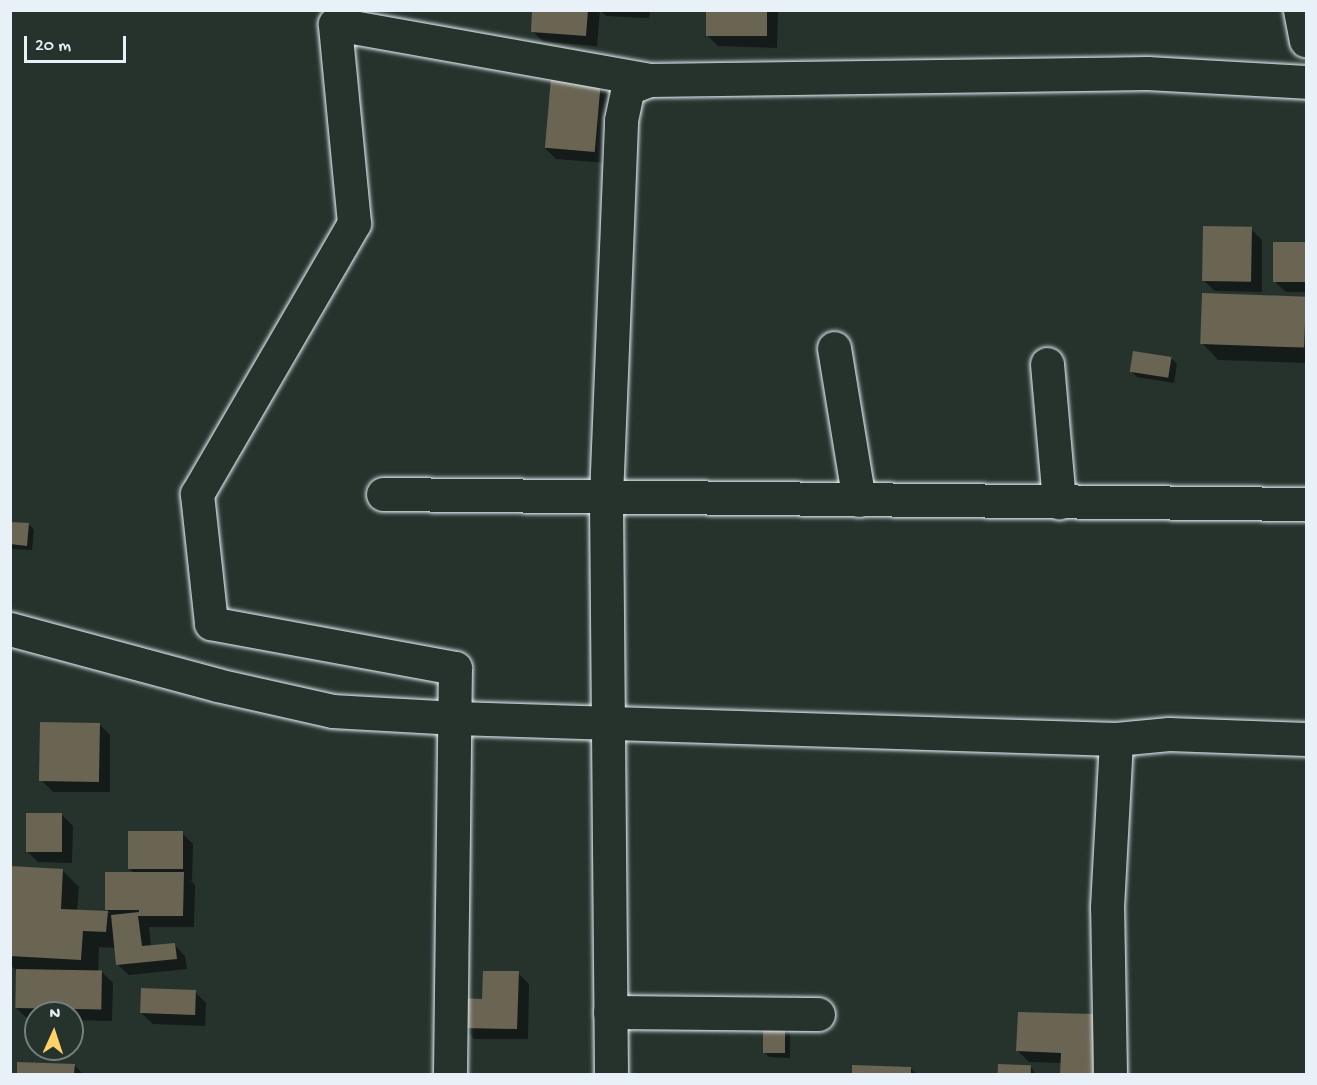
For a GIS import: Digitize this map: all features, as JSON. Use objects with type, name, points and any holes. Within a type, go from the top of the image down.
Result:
[{"type":"street","points":[[1300,10],[1306,40]]},
{"type":"street","points":[[450,1074],[455,668],[211,623],[197,494],[354,223],[336,24],[649,80],[1147,73],[1306,82]]},
{"type":"street","points":[[610,1074],[606,497],[621,120],[628,88],[649,80]]},
{"type":"street","points":[[834,348],[859,500]]},
{"type":"street","points":[[1047,364],[1059,502]]},
{"type":"street","points":[[384,494],[1306,504]]},
{"type":"street","points":[[10,629],[216,685],[332,711],[456,718],[1116,739],[1169,734],[1306,739]]},
{"type":"street","points":[[1110,1074],[1107,907],[1116,739]]},
{"type":"street","points":[[610,1012],[818,1014]]},
{"type":"building","points":[[532,10],[588,10],[586,36],[531,32]]},
{"type":"building","points":[[706,10],[767,10],[767,36],[706,36]]},
{"type":"building","points":[[551,78],[601,82],[595,152],[545,148]]},
{"type":"building","points":[[1203,226],[1252,227],[1251,282],[1202,281]]},
{"type":"building","points":[[1273,242],[1306,242],[1306,282],[1273,282]]},
{"type":"building","points":[[1202,293],[1306,297],[1304,348],[1200,344]]},
{"type":"building","points":[[1133,351],[1172,357],[1168,378],[1130,372]]},
{"type":"building","points":[[10,522],[29,523],[27,546],[10,544]]},
{"type":"building","points":[[40,722],[100,723],[99,782],[39,781]]},
{"type":"building","points":[[26,813],[62,813],[62,852],[26,852]]},
{"type":"building","points":[[128,831],[183,831],[183,869],[128,869]]},
{"type":"building","points":[[10,866],[63,869],[61,909],[108,911],[106,932],[83,931],[81,960],[10,956]]},
{"type":"building","points":[[105,872],[184,872],[183,916],[138,916],[142,946],[175,943],[177,959],[116,965],[111,915],[139,912],[139,910],[105,910]]},
{"type":"building","points":[[16,969],[102,971],[101,1009],[84,1009],[84,1001],[24,1001],[24,1008],[15,1008]]},
{"type":"building","points":[[483,971],[519,971],[517,1029],[461,1028],[462,998],[482,999]]},
{"type":"building","points":[[141,988],[196,990],[195,1015],[140,1013]]},
{"type":"building","points":[[1018,1012],[1095,1014],[1093,1074],[1060,1074],[1061,1053],[1016,1051]]},
{"type":"building","points":[[763,1026],[785,1026],[785,1053],[763,1053]]},
{"type":"building","points":[[17,1062],[75,1064],[74,1074],[17,1074]]},
{"type":"building","points":[[998,1064],[1031,1065],[1031,1074],[998,1074]]},
{"type":"building","points":[[852,1065],[911,1067],[911,1074],[852,1074]]}]
